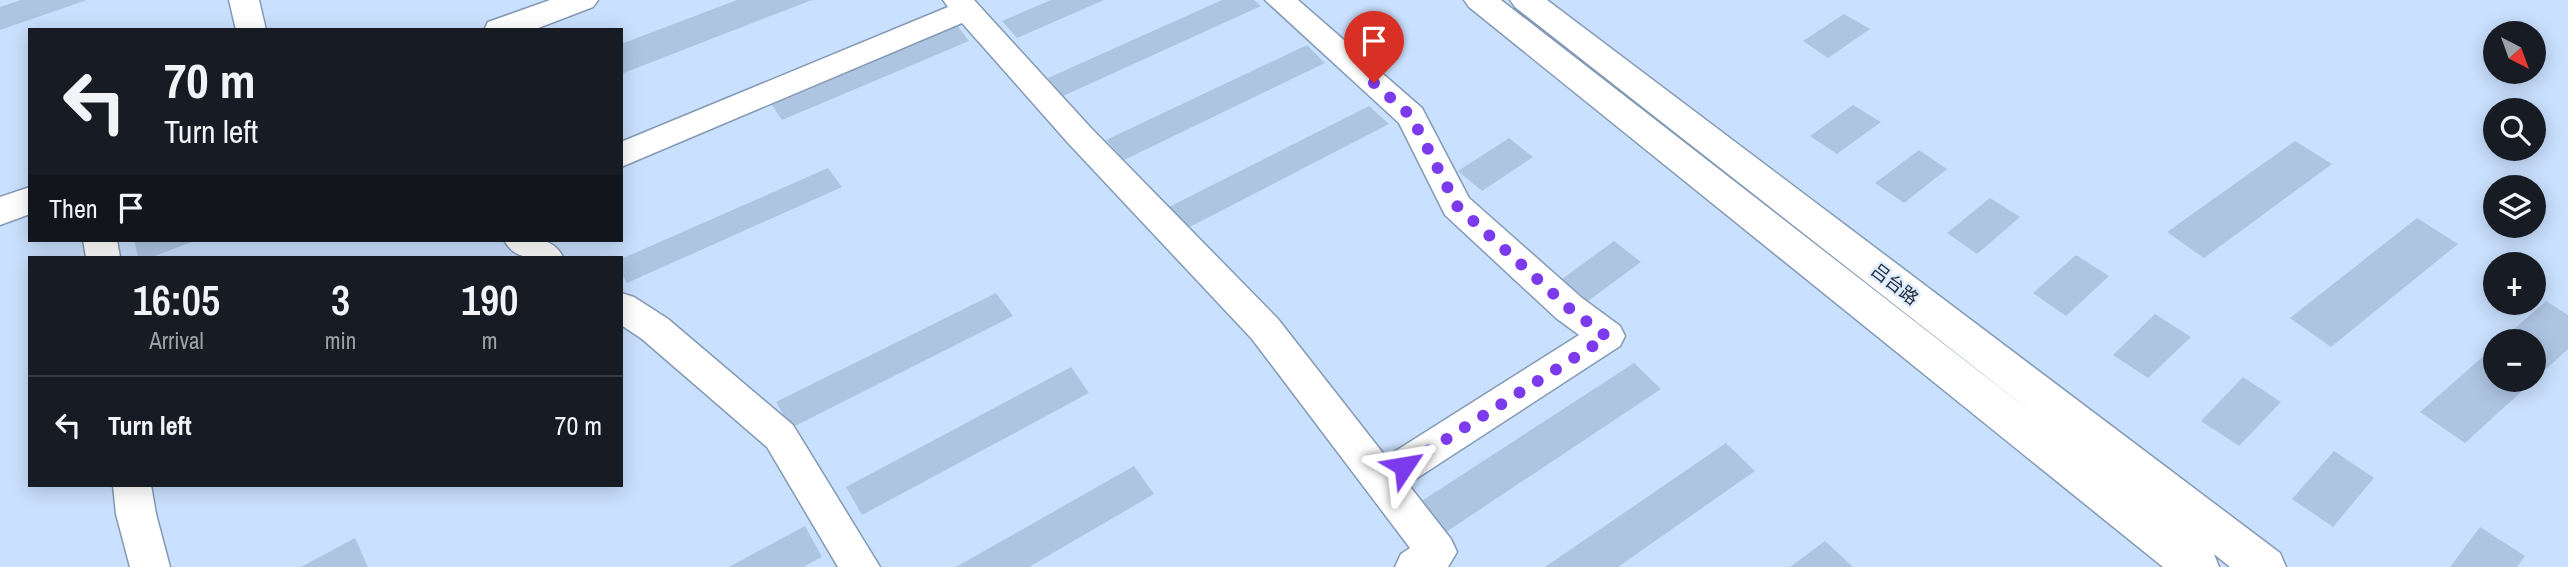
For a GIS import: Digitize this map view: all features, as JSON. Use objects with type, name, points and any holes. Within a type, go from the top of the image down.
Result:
[{"type":"main road","points":[[505,28],[582,0]]},
{"type":"main road","name":"吕台路","points":[[1480,0],[2197,567]]},
{"type":"main road","name":"吕台路","points":[[1526,0],[2264,567]]},
{"type":"main road","points":[[0,211],[28,201]]},
{"type":"street","points":[[244,0],[251,28]]},
{"type":"street","points":[[1280,0],[1411,116],[1457,206],[1569,308],[1607,337],[1382,480]]},
{"type":"street","points":[[623,154],[963,5],[1080,136],[1265,329],[1437,552],[1415,567]]},
{"type":"street","points":[[524,242],[545,256]]},
{"type":"street","points":[[623,308],[655,329],[780,436],[860,567]]},
{"type":"street","points":[[132,487],[136,514],[150,567]]},
{"type":"building","points":[[21,0],[87,0],[0,30],[0,7]]},
{"type":"building","points":[[737,0],[812,0],[623,73],[623,43]]},
{"type":"building","points":[[1051,0],[1104,0],[1017,38],[1002,21]]},
{"type":"building","points":[[1222,0],[1254,0],[1261,6],[1063,96],[1048,78]]},
{"type":"building","points":[[1844,14],[1870,29],[1828,58],[1803,41]]},
{"type":"building","points":[[956,24],[969,41],[782,120],[770,102]]},
{"type":"building","points":[[1307,45],[1325,63],[1124,160],[1106,140]]},
{"type":"building","points":[[1853,105],[1881,122],[1837,154],[1810,136]]},
{"type":"building","points":[[1369,106],[1389,124],[1184,230],[1165,209]]},
{"type":"building","points":[[1509,138],[1533,157],[1482,191],[1458,171]]},
{"type":"building","points":[[2295,141],[2332,164],[2204,258],[2167,232]]},
{"type":"building","points":[[1919,150],[1947,169],[1904,203],[1875,183]]},
{"type":"building","points":[[828,168],[842,187],[627,283],[623,276],[623,258]]},
{"type":"building","points":[[1990,198],[2020,217],[1977,254],[1947,233]]},
{"type":"building","points":[[2417,218],[2458,244],[2331,347],[2290,318]]},
{"type":"building","points":[[1614,241],[1641,262],[1588,301],[1562,279]]},
{"type":"building","points":[[134,242],[192,242],[155,256],[138,256]]},
{"type":"building","points":[[2076,255],[2109,276],[2066,316],[2033,293]]},
{"type":"building","points":[[996,293],[1013,316],[791,428],[776,402]]},
{"type":"building","points":[[2546,301],[2568,315],[2568,349],[2546,369],[2546,329],[2514,329],[2530,315],[2546,315]]},
{"type":"building","points":[[2155,314],[2191,337],[2148,378],[2113,355]]},
{"type":"building","points":[[2483,356],[2483,392],[2521,392],[2465,443],[2420,412]]},
{"type":"building","points":[[1634,363],[1661,389],[1440,536],[1414,506]]},
{"type":"building","points":[[1071,367],[1089,393],[862,515],[846,487]]},
{"type":"building","points":[[2243,377],[2281,402],[2239,446],[2201,421]]},
{"type":"building","points":[[1726,443],[1755,471],[1618,567],[1545,567]]},
{"type":"building","points":[[2334,451],[2374,478],[2333,527],[2292,499]]},
{"type":"building","points":[[1134,466],[1154,494],[1029,567],[956,567]]},
{"type":"building","points":[[805,526],[822,557],[803,567],[729,567]]},
{"type":"building","points":[[2480,527],[2525,556],[2517,567],[2450,567]]},
{"type":"building","points":[[355,538],[368,567],[301,567]]},
{"type":"building","points":[[1825,541],[1853,567],[1790,567]]},
{"type":"route","points":[[1374,83],[1411,116],[1457,206],[1569,308],[1607,337],[1404,466]]}]
